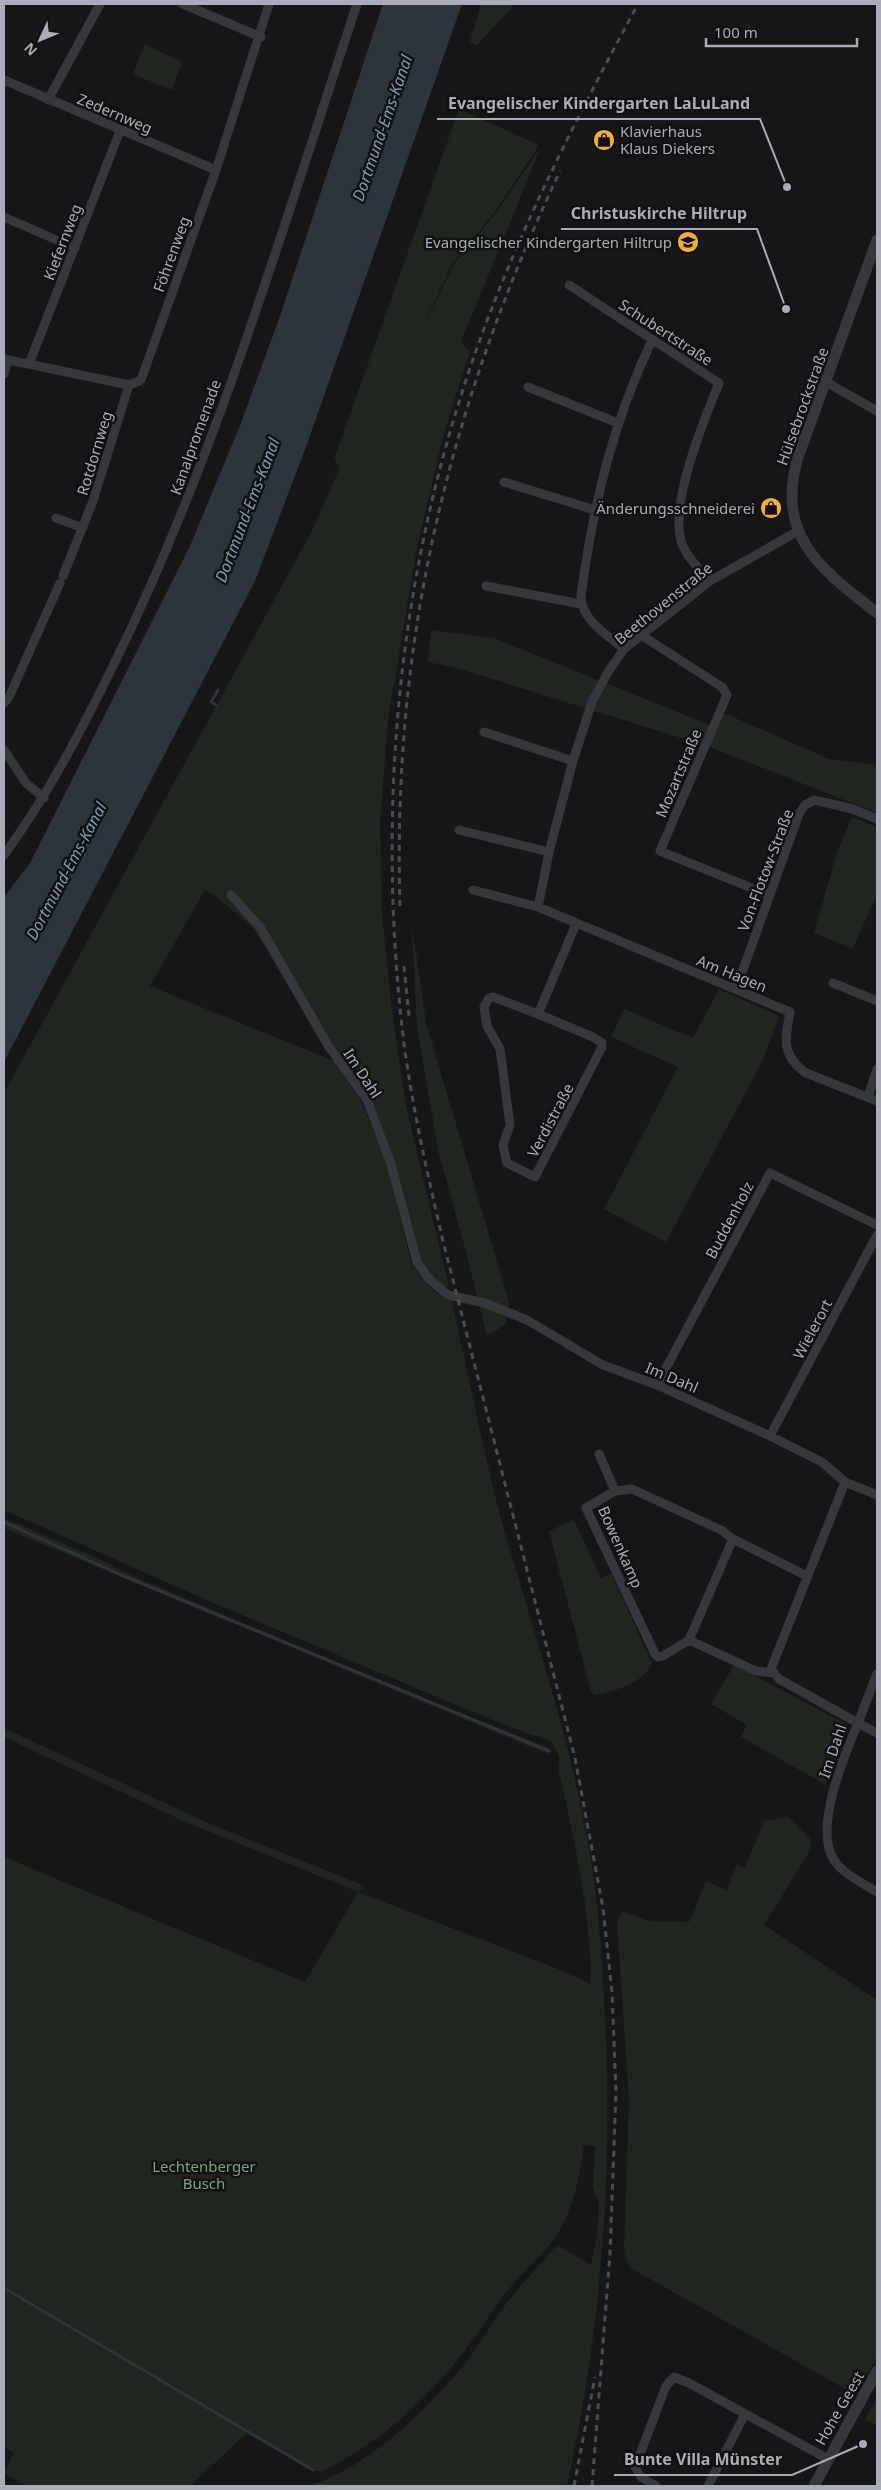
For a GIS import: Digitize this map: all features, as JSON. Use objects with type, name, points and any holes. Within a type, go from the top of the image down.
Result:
[{"type":"street","points":[[48,100],[100,4]]},
{"type":"street","points":[[183,4],[260,37]]},
{"type":"street","name":"Föhrenweg","points":[[129,385],[140,380],[216,170],[269,4]]},
{"type":"street","name":"Kanalpromenade","points":[[4,855],[44,798],[87,718],[137,617],[173,536],[226,393],[357,4]]},
{"type":"street","name":"Zedernweg","points":[[4,80],[120,131],[216,170]]},
{"type":"street","name":"Kiefernweg","points":[[29,364],[120,131]]},
{"type":"street","points":[[4,216],[75,248]]},
{"type":"street","name":"Hülsebrockstraße","points":[[877,240],[798,457],[792,481],[792,508],[798,531],[813,556],[832,578],[877,613]]},
{"type":"street","name":"Schubertstraße","points":[[569,285],[719,383],[694,452],[678,521],[681,542],[710,580]]},
{"type":"street","points":[[624,649],[595,625],[584,612],[581,604],[595,510],[618,423],[632,383],[652,340]]},
{"type":"street","points":[[4,374],[6,359],[129,385]]},
{"type":"street","points":[[826,382],[877,412]]},
{"type":"street","name":"Rotdornweg","points":[[4,703],[10,697],[84,528],[129,385]]},
{"type":"street","points":[[528,387],[618,423]]},
{"type":"street","points":[[504,482],[595,510]]},
{"type":"street","points":[[56,518],[84,528]]},
{"type":"street","name":"Beethovenstraße","points":[[538,907],[549,852],[573,761],[592,702],[608,672],[624,649],[710,580],[798,531]]},
{"type":"street","points":[[486,586],[581,604]]},
{"type":"street","name":"Mozartstraße","points":[[641,635],[722,687],[727,695],[660,851],[769,895]]},
{"type":"street","points":[[484,732],[573,761]]},
{"type":"street","points":[[4,750],[26,783],[44,798]]},
{"type":"street","name":"Von-Flotow-Straße","points":[[736,989],[799,814],[805,805],[814,800],[825,801],[877,819]]},
{"type":"street","points":[[459,830],[549,852]]},
{"type":"street","points":[[473,890],[538,907]]},
{"type":"street","name":"Im Dahl","points":[[231,895],[260,927],[329,1047],[367,1100],[391,1164],[417,1262],[428,1278],[448,1295],[485,1303],[527,1320],[603,1365],[657,1384],[770,1436],[822,1462],[845,1482],[877,1495]]},
{"type":"street","name":"Am Hagen","points":[[538,907],[790,1012],[786,1044],[797,1067],[806,1073],[873,1099],[877,1069]]},
{"type":"street","points":[[538,1014],[576,924]]},
{"type":"street","points":[[833,983],[877,1002]]},
{"type":"street","name":"Verdistraße","points":[[493,997],[538,1014],[593,1037],[602,1043],[602,1047],[535,1177],[507,1162],[503,1144],[510,1125],[500,1049],[487,1026],[484,1007],[489,998],[493,997]]},
{"type":"street","name":"Buddenholz","points":[[657,1384],[770,1173],[877,1225]]},
{"type":"street","name":"Wielerort","points":[[770,1436],[877,1236]]},
{"type":"street","points":[[599,1454],[615,1491]]},
{"type":"street","points":[[733,1539],[689,1640],[756,1671],[773,1673],[772,1664],[845,1482]]},
{"type":"street","name":"Bowenkamp","points":[[689,1640],[658,1657],[586,1508],[615,1491],[632,1489],[721,1530],[733,1539],[807,1576]]},
{"type":"street","name":"Im Dahl","points":[[773,1673],[779,1679],[858,1723],[839,1769],[830,1803],[828,1831],[830,1852],[833,1859],[845,1872],[877,1892]]},
{"type":"street","points":[[877,1674],[858,1723],[877,1734]]},
{"type":"street","name":"Hohe Geest","points":[[814,2486],[877,2371]]},
{"type":"street","points":[[656,2486],[641,2477],[636,2467],[669,2380],[674,2377],[828,2459]]},
{"type":"street","points":[[708,2486],[745,2414]]},
{"type":"green space","points":[[481,4],[515,4],[477,45],[470,42]]},
{"type":"green space","points":[[145,44],[182,62],[172,90],[133,74]]},
{"type":"green space","name":"Lechtenberger Busch","points":[[459,109],[539,145],[492,216],[452,264],[417,338],[454,264],[492,218],[541,147],[461,342],[470,352],[445,430],[418,542],[388,720],[380,824],[382,915],[391,1004],[406,1106],[449,1287],[435,1280],[419,1259],[377,1115],[323,1045],[254,929],[217,897],[205,890],[150,986],[334,1061],[361,1101],[387,1164],[411,1262],[422,1279],[436,1292],[452,1302],[503,1526],[562,1726],[572,1767],[589,1848],[598,1911],[607,2076],[605,2194],[602,2253],[596,2311],[579,2428],[567,2486],[308,2486],[330,2478],[373,2453],[431,2402],[463,2366],[509,2300],[557,2245],[591,2265],[597,2237],[599,2205],[593,2186],[595,2146],[584,2145],[575,2194],[559,2232],[509,2289],[469,2345],[421,2401],[383,2433],[342,2461],[321,2472],[306,2466],[248,2432],[190,2486],[27,2486],[4,2473],[14,2453],[4,2447],[4,1857],[305,1982],[358,1892],[571,1974],[591,1985],[588,1931],[581,1878],[559,1772],[559,1757],[552,1742],[497,1722],[211,1602],[4,1510],[4,1093],[312,531],[340,467],[334,459]]},
{"type":"green space","points":[[431,630],[494,638],[717,728],[724,713],[829,759],[877,765],[877,813],[710,747],[460,669],[428,662]]},
{"type":"green space","points":[[852,817],[877,827],[877,894],[853,949],[814,933],[837,852]]},
{"type":"green space","points":[[412,925],[426,1023],[509,1302],[506,1324],[487,1336],[439,1154],[417,1028]]},
{"type":"green space","points":[[719,989],[779,1016],[763,1060],[666,1242],[604,1209],[678,1067],[611,1037],[624,1009],[693,1038]]},
{"type":"green space","points":[[4,1518],[104,1561],[121,1571],[397,1688],[549,1748],[550,1755],[4,1528]]},
{"type":"green space","points":[[574,1520],[601,1578],[611,1573],[652,1663],[649,1670],[628,1685],[596,1695],[591,1692],[549,1531]]},
{"type":"green space","points":[[734,1665],[844,1723],[842,1728],[846,1730],[826,1785],[741,1737],[747,1725],[711,1704]]},
{"type":"green space","points":[[4,1728],[206,1822],[365,1886],[358,1892],[181,1820],[4,1737]]},
{"type":"green space","points":[[788,1817],[810,1839],[811,1849],[764,1925],[877,2000],[877,2356],[856,2395],[629,2267],[624,2252],[629,2099],[617,1923],[622,1911],[648,1921],[689,1922],[706,1881],[727,1890],[736,1865],[745,1868],[764,1821]]},
{"type":"green space","points":[[877,2399],[877,2425],[865,2419]]},
{"type":"water","name":"Dortmund-Ems-Kanal","points":[[383,4],[462,4],[307,444],[255,581],[4,1062],[4,897],[30,863],[190,546],[241,423],[280,316]]},
{"type":"waterway","points":[[216,705],[211,702],[218,690]]},
{"type":"waterway","points":[[4,1522],[121,1575],[549,1751]]},
{"type":"waterway","points":[[4,2288],[313,2470]]},
{"type":"railway","points":[[592,2486],[610,2253],[616,2092],[612,1992],[603,1908],[575,1758],[443,1241],[421,1143],[404,1044],[395,951],[392,858],[394,766],[402,673],[415,582],[434,491],[459,401],[490,313],[523,234],[578,118],[638,4]]},
{"type":"railway","points":[[400,906],[400,808],[406,713],[418,620],[435,529],[458,439],[487,349],[521,260],[560,171]]},
{"type":"railway","points":[[404,966],[409,1016]]},
{"type":"railway","points":[[574,2486],[595,2377]]},
{"type":"place","name":"Klavierhaus Klaus Diekers","points":[[604,140]]},
{"type":"place","name":"Evangelischer Kindergarten LaLuLand","points":[[787,187]]},
{"type":"place","name":"Evangelischer Kindergarten Hiltrup","points":[[688,242]]},
{"type":"place","name":"Christuskirche Hiltrup","points":[[786,309]]},
{"type":"place","name":"Änderungsschneiderei","points":[[771,508]]},
{"type":"place","name":"Bunte Villa Münster","points":[[863,2444]]}]
